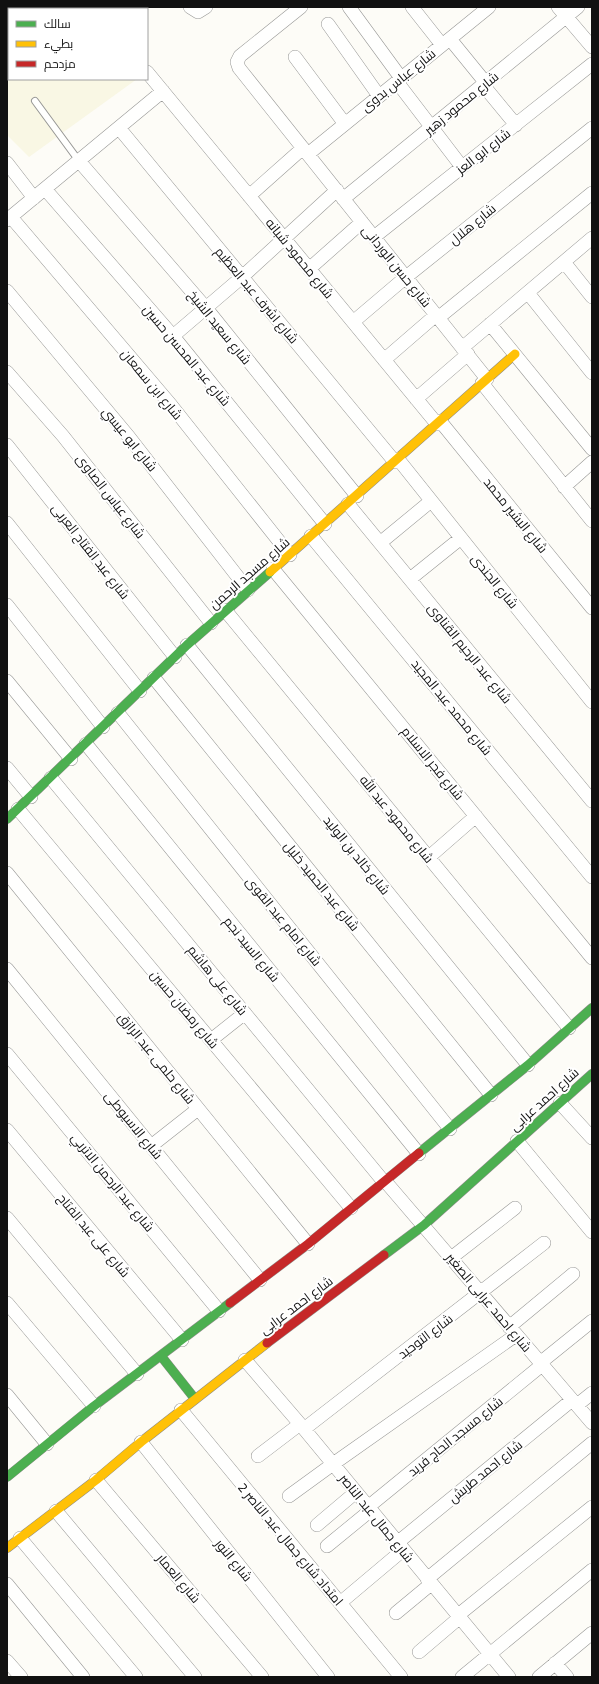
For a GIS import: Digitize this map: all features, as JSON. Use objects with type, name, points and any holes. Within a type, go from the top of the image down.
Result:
[{"type":"street","points":[[191,8],[198,12],[206,7]]},
{"type":"street","name":"شارع حسن الوردانى","points":[[301,7],[240,56],[237,62],[239,68],[465,351],[485,381],[564,487],[592,521]]},
{"type":"street","points":[[412,7],[484,84],[516,125]]},
{"type":"street","name":"شارع محمود زهير","points":[[173,336],[284,239],[340,194],[431,127],[484,84],[562,12],[578,7]]},
{"type":"street","points":[[349,8],[431,127],[462,168]]},
{"type":"street","name":"شارع عباس بدوى","points":[[249,196],[305,151],[345,124],[446,42],[484,9]]},
{"type":"street","points":[[562,12],[592,47]]},
{"type":"street","points":[[328,24],[379,96]]},
{"type":"street","points":[[295,57],[345,124]]},
{"type":"street","name":"شارع ابو العز","points":[[374,237],[592,64]]},
{"type":"street","name":"شارع محمود شبانه","points":[[148,73],[416,399],[439,423]]},
{"type":"street","points":[[9,219],[163,92]]},
{"type":"street","name":"شارع اشرف عبد العظيم","points":[[119,128],[397,461]]},
{"type":"street","name":"شارع هلال","points":[[353,322],[406,277],[592,128]]},
{"type":"street","name":"شارع سعيد الشيخ","points":[[79,161],[206,308],[352,500]]},
{"type":"street","points":[[7,163],[34,198]]},
{"type":"street","name":"شارع عبد المحسن حسين","points":[[45,189],[173,336],[325,524]]},
{"type":"street","points":[[384,360],[592,193]]},
{"type":"street","name":"شارع ابن سمعان","points":[[9,219],[171,405],[290,555]]},
{"type":"street","points":[[310,270],[362,222]]},
{"type":"street","points":[[416,399],[490,324],[592,238]]},
{"type":"street","points":[[564,262],[592,297]]},
{"type":"street","name":"شارع ابو عيسي","points":[[7,291],[128,437],[248,590]]},
{"type":"street","points":[[528,293],[592,373]]},
{"type":"street","points":[[490,324],[592,450]]},
{"type":"street","name":"شارع مسجد الرحمن","points":[[7,819],[225,610],[397,461],[515,354]]},
{"type":"street","name":"شارع عباس الصاوى","points":[[7,372],[63,436],[211,623]]},
{"type":"street","name":"شارع البشير محمد","points":[[439,423],[592,608]]},
{"type":"street","name":"شارع عبد الفتاح العربى","points":[[7,445],[175,657]]},
{"type":"street","name":"شارع الجندى","points":[[397,461],[461,538],[592,702]]},
{"type":"street","points":[[564,487],[592,462]]},
{"type":"street","name":"شارع عبد الرحيم القناوى","points":[[352,500],[380,542],[592,801]]},
{"type":"street","points":[[380,542],[431,501]]},
{"type":"street","points":[[7,523],[140,691]]},
{"type":"street","name":"شارع محمد عبد المجيد","points":[[311,536],[592,877]]},
{"type":"street","points":[[410,579],[461,538]]},
{"type":"street","name":"شارع فجر الاسلام","points":[[273,569],[592,958]]},
{"type":"street","points":[[7,605],[103,727]]},
{"type":"street","name":"شارع محمود عبد الله","points":[[225,610],[569,1028]]},
{"type":"street","name":"شارع خالد بن الوليد","points":[[187,645],[528,1065]]},
{"type":"street","name":"شارع عبد الحميد خليل","points":[[154,678],[491,1095]]},
{"type":"street","points":[[7,681],[71,759]]},
{"type":"street","name":"شارع امام عبد القوى","points":[[118,713],[450,1129]]},
{"type":"street","name":"شارع السيد نجم","points":[[86,744],[419,1154]]},
{"type":"street","points":[[7,768],[31,797]]},
{"type":"street","name":"شارع على هاشم","points":[[51,778],[385,1181]]},
{"type":"street","name":"شارع رمضان حسين","points":[[18,809],[352,1208]]},
{"type":"street","points":[[429,857],[476,816]]},
{"type":"street","name":"شارع حلمى عبد الرازق","points":[[10,882],[308,1244]]},
{"type":"street","name":"شارع الاسيوطى","points":[[7,969],[260,1280]]},
{"type":"street","points":[[7,1477],[94,1406],[308,1244],[528,1065],[592,1008]]},
{"type":"street","points":[[211,1040],[245,1012]]},
{"type":"street","name":"شارع عبد الرحمن الاتربي","points":[[7,1054],[219,1311]]},
{"type":"street","name":"شارع احمد عرابى","points":[[7,1548],[96,1480],[140,1442],[245,1360],[424,1225],[592,1074]]},
{"type":"street","points":[[560,1103],[592,1138]]},
{"type":"street","points":[[151,1146],[198,1109]]},
{"type":"street","name":"شارع على عبد الفتاح","points":[[7,1130],[182,1340]]},
{"type":"street","points":[[517,1141],[592,1232]]},
{"type":"street","name":"شارع احمد عرابى الصغير","points":[[385,1181],[592,1423]]},
{"type":"street","points":[[451,1258],[515,1208]]},
{"type":"street","points":[[7,1218],[137,1374]]},
{"type":"street","name":"شارع التوحيد","points":[[258,1456],[302,1426],[481,1293],[544,1243]]},
{"type":"street","points":[[289,1496],[513,1331],[573,1274]]},
{"type":"street","points":[[7,1302],[94,1406]]},
{"type":"street","name":"شارع مسجد الحاج فريد","points":[[327,1546],[592,1321]]},
{"type":"street","points":[[160,1356],[195,1399]]},
{"type":"street","name":"شارع جمال عبد الناصر","points":[[245,1360],[302,1426],[400,1547],[509,1677]]},
{"type":"street","name":"شارع احمد طربش","points":[[340,1603],[400,1547],[574,1403],[592,1393]]},
{"type":"street","points":[[7,1396],[48,1444]]},
{"type":"street","name":"امتداد شارع جمال عبد الناصر 2","points":[[181,1410],[401,1677]]},
{"type":"street","name":"شارع النور","points":[[140,1442],[328,1677]]},
{"type":"street","points":[[396,1613],[429,1581],[592,1443]]},
{"type":"street","name":"شارع العمار","points":[[96,1480],[262,1677]]},
{"type":"street","points":[[317,1525],[356,1492]]},
{"type":"street","points":[[419,1652],[458,1617],[592,1507]]},
{"type":"street","points":[[56,1511],[195,1677]]},
{"type":"street","points":[[20,1538],[136,1677]]},
{"type":"street","points":[[462,1677],[592,1570]]},
{"type":"street","points":[[7,1584],[83,1677]]},
{"type":"street","points":[[538,1677],[591,1635]]},
{"type":"street","points":[[7,1661],[21,1677]]},
{"type":"street","points":[[555,1663],[567,1677]]},
{"type":"lane","points":[[35,101],[79,161]]},
{"type":"shaded area","points":[[7,7],[86,7],[8,8],[8,80],[136,80],[29,157],[7,135]]},
{"type":"traffic: fast","points":[[7,819],[187,645],[270,572]]},
{"type":"traffic: fast","points":[[419,1153],[528,1065],[592,1008]]},
{"type":"traffic: fast","points":[[384,1255],[424,1225],[592,1074]]},
{"type":"traffic: fast","points":[[7,1477],[94,1406],[230,1303]]},
{"type":"traffic: fast","points":[[161,1356],[195,1399]]},
{"type":"traffic: slow","points":[[270,572],[515,354]]},
{"type":"traffic: slow","points":[[7,1548],[96,1480],[141,1442],[267,1343]]},
{"type":"traffic: jam","points":[[230,1303],[308,1244],[419,1153]]},
{"type":"traffic: jam","points":[[267,1343],[384,1255]]}]
